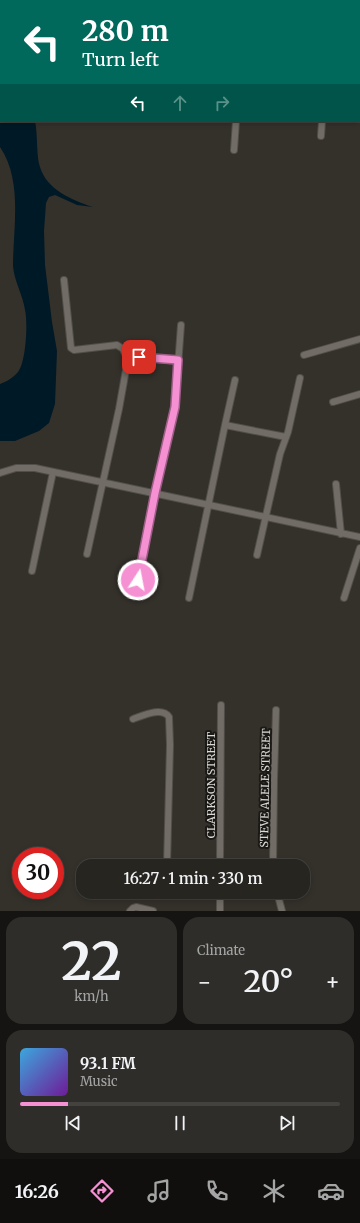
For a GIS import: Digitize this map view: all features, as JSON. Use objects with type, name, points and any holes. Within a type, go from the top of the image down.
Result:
[{"type":"street","points":[[234,150],[236,122]]},
{"type":"street","points":[[321,136],[322,122]]},
{"type":"street","points":[[64,280],[71,348],[74,350],[117,345],[123,349],[127,364],[119,409],[86,554]]},
{"type":"street","points":[[138,580],[155,493],[175,407],[181,325]]},
{"type":"street","points":[[304,355],[360,339]]},
{"type":"street","points":[[126,356],[178,360]]},
{"type":"street","points":[[257,555],[280,454],[288,432],[300,378]]},
{"type":"street","points":[[189,598],[235,380]]},
{"type":"street","points":[[333,402],[360,394]]},
{"type":"street","points":[[225,425],[286,437]]},
{"type":"street","points":[[0,473],[16,468],[26,467],[360,537]]},
{"type":"street","points":[[32,571],[53,472]]},
{"type":"street","points":[[336,484],[341,534]]},
{"type":"street","points":[[344,598],[360,548]]},
{"type":"street","name":"CLARKSON STREET","points":[[220,859],[221,705]]},
{"type":"street","name":"STEVE ALELE STREET","points":[[273,859],[276,710]]},
{"type":"street","points":[[133,719],[153,713],[163,712],[169,717],[167,859]]},
{"type":"street","points":[[220,899],[220,911]]},
{"type":"street","points":[[279,899],[282,911]]},
{"type":"street","points":[[130,911],[136,907],[153,911]]},
{"type":"water","points":[[0,122],[35,122],[37,151],[43,175],[54,188],[61,193],[93,207],[77,205],[55,195],[49,197],[46,203],[44,231],[45,265],[57,351],[55,404],[49,423],[39,431],[15,441],[0,441],[0,384],[14,376],[21,367],[26,342],[26,316],[13,266],[15,205],[12,175],[7,160],[0,147]]},
{"type":"route","points":[[138,580],[155,493],[175,407],[178,360],[139,357]]}]
